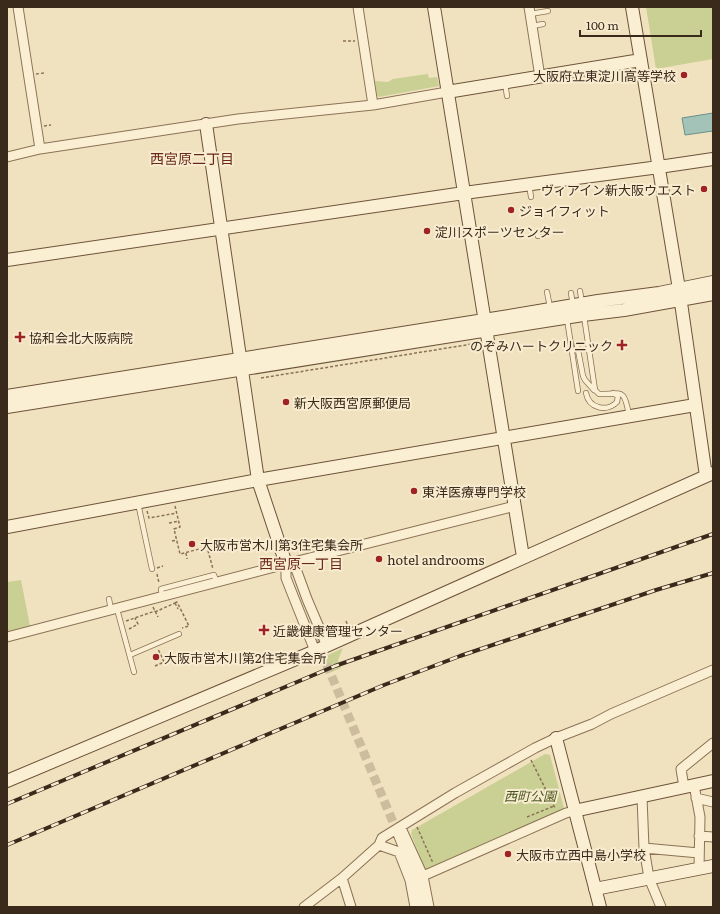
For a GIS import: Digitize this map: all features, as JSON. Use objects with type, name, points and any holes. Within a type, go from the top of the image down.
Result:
[{"type":"street","points":[[18,7],[40,148]]},
{"type":"street","points":[[358,7],[373,105]]},
{"type":"street","points":[[434,7],[514,506],[524,557]]},
{"type":"street","points":[[7,781],[327,646],[709,474],[695,405],[679,294],[632,7]]},
{"type":"street","points":[[530,10],[540,77]]},
{"type":"street","points":[[7,156],[40,148],[238,119],[373,105],[641,60]]},
{"type":"street","points":[[206,124],[258,480],[286,564],[316,639]]},
{"type":"street","points":[[7,260],[464,193],[659,168],[713,159]]},
{"type":"street","points":[[679,294],[713,282]]},
{"type":"street","points":[[486,325],[550,309],[579,308],[659,293],[713,294]]},
{"type":"street","points":[[7,406],[241,364],[486,325],[566,317],[579,308]]},
{"type":"street","points":[[7,396],[241,364]]},
{"type":"street","points":[[7,527],[142,505],[258,480],[695,405]]},
{"type":"street","points":[[7,637],[114,609],[161,593],[216,579],[286,564],[514,506]]},
{"type":"street","points":[[286,564],[296,569],[327,646]]},
{"type":"street","points":[[286,564],[286,578],[315,651]]},
{"type":"street","points":[[304,907],[342,878],[379,845],[382,838],[399,831],[412,819],[455,793],[535,748],[713,670]]},
{"type":"street","points":[[556,738],[600,907]]},
{"type":"street","points":[[699,869],[700,817],[696,798],[681,769],[713,743]]},
{"type":"street","points":[[423,876],[566,812],[713,781]]},
{"type":"street","points":[[642,797],[644,848],[649,878],[661,907]]},
{"type":"street","points":[[696,798],[713,802]]},
{"type":"street","points":[[399,831],[423,876],[429,907]]},
{"type":"street","points":[[399,831],[416,878],[422,907]]},
{"type":"street","points":[[699,836],[713,837]]},
{"type":"street","points":[[379,845],[399,852],[410,880],[415,907]]},
{"type":"street","points":[[644,848],[699,853]]},
{"type":"street","points":[[595,888],[713,866]]},
{"type":"street","points":[[342,878],[351,907]]},
{"type":"lane","points":[[530,10],[548,11]]},
{"type":"lane","points":[[532,26],[543,24]]},
{"type":"lane","points":[[505,83],[507,96]]},
{"type":"lane","points":[[529,184],[531,196]]},
{"type":"lane","points":[[580,291],[579,308],[595,390]]},
{"type":"lane","points":[[547,292],[550,309]]},
{"type":"lane","points":[[570,293],[579,308]]},
{"type":"lane","points":[[566,317],[578,391]]},
{"type":"lane","points":[[578,345],[584,380],[599,394],[619,393],[625,399],[629,416]]},
{"type":"lane","points":[[586,393],[588,402],[591,405],[601,408],[613,405],[617,402],[618,396],[613,393]]},
{"type":"lane","points":[[142,505],[152,568]]},
{"type":"lane","points":[[109,598],[121,622],[134,672]]},
{"type":"lane","points":[[130,655],[179,634]]},
{"type":"path","points":[[343,41],[363,40]]},
{"type":"path","points":[[261,378],[472,344]]},
{"type":"path","points":[[174,502],[180,527],[174,529],[180,554],[207,547],[216,579]]},
{"type":"path","points":[[142,505],[148,518],[177,513]]},
{"type":"path","points":[[169,523],[179,521]]},
{"type":"path","points":[[172,541],[177,540]]},
{"type":"path","points":[[186,553],[188,559]]},
{"type":"path","points":[[161,593],[155,569],[163,566]]},
{"type":"path","points":[[173,598],[178,609]]},
{"type":"path","points":[[175,603],[177,602],[189,626],[179,630],[179,634]]},
{"type":"path","points":[[152,603],[158,617]]},
{"type":"path","points":[[121,622],[175,603]]},
{"type":"path","points":[[129,629],[138,624],[135,618]]},
{"type":"path","points":[[346,621],[349,628]]},
{"type":"path","points":[[155,666],[164,662],[156,644]]},
{"type":"path","points":[[531,760],[556,810]]},
{"type":"path","points":[[518,801],[522,800]]},
{"type":"path","points":[[527,817],[554,806]]},
{"type":"path","points":[[416,826],[423,838],[436,870]]},
{"type":"green space","points":[[646,7],[713,7],[713,59],[656,69]]},
{"type":"green space","points":[[427,72],[429,78],[437,77],[439,86],[379,97],[377,95],[375,81],[388,82],[393,79],[427,74]]},
{"type":"green space","points":[[21,580],[30,626],[7,632],[7,582]]},
{"type":"green space","points":[[343,648],[338,660],[341,668],[327,674],[322,663],[326,656]]},
{"type":"green space","name":"西町公園","points":[[545,754],[550,755],[564,808],[563,811],[425,870],[411,834],[412,830]]},
{"type":"water","points":[[713,113],[713,131],[685,135],[682,118]]},
{"type":"tunnel","points":[[316,639],[398,834]]},
{"type":"railway","points":[[7,804],[335,666],[713,534]]},
{"type":"railway","points":[[7,845],[384,685],[460,656],[656,590],[713,573]]},
{"type":"place","name":"大阪府立東淀川高等学校","points":[[684,75]]},
{"type":"place","name":"ヴィアイン新大阪ウエスト","points":[[704,189]]},
{"type":"place","name":"ジョイフィット","points":[[511,210]]},
{"type":"place","name":"淀川スポーツセンター","points":[[427,231]]},
{"type":"place","name":"協和会北大阪病院","points":[[20,337]]},
{"type":"place","name":"のぞみハートクリニック","points":[[622,345]]},
{"type":"place","name":"新大阪西宮原郵便局","points":[[286,402]]},
{"type":"place","name":"東洋医療専門学校","points":[[414,491]]},
{"type":"place","name":"大阪市営木川第3住宅集会所","points":[[192,544]]},
{"type":"place","name":"hotel androoms","points":[[379,559]]},
{"type":"place","name":"近畿健康管理センター","points":[[264,630]]},
{"type":"place","name":"大阪市営木川第2住宅集会所","points":[[156,657]]},
{"type":"place","name":"大阪市立西中島小学校","points":[[508,854]]},
{"type":"district","name":"西宮原二丁目","points":[[192,158]]},
{"type":"district","name":"西宮原一丁目","points":[[301,563]]}]
